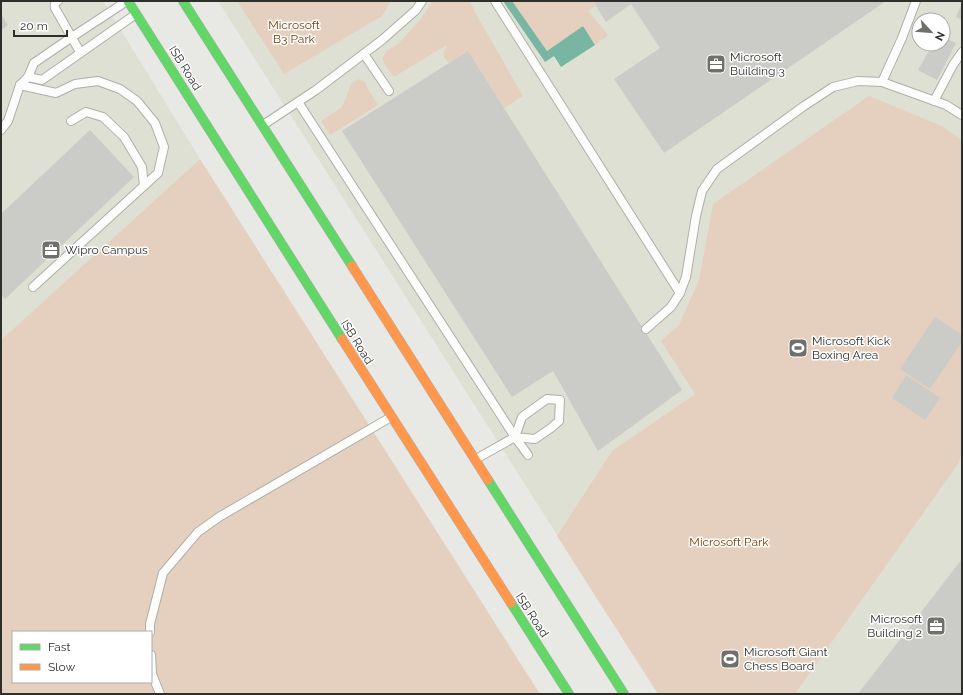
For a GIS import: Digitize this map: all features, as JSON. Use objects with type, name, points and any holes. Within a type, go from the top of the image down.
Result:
[{"type":"main road","name":"ISB Road","points":[[128,1],[391,417],[569,694]]},
{"type":"main road","points":[[183,1],[624,694]]},
{"type":"lane","points":[[58,1],[54,5],[54,8],[80,52]]},
{"type":"lane","points":[[1,130],[8,121],[20,85],[28,76],[34,63],[128,1]]},
{"type":"lane","points":[[262,126],[316,90],[364,54],[416,10],[422,1]]},
{"type":"lane","points":[[495,1],[680,293]]},
{"type":"lane","points":[[882,82],[902,38],[916,1]]},
{"type":"lane","points":[[28,76],[42,80],[136,13]]},
{"type":"lane","points":[[934,101],[962,52]]},
{"type":"lane","points":[[364,54],[389,91]]},
{"type":"lane","points":[[20,85],[56,93],[75,84],[98,81],[120,89],[137,101],[155,123],[164,147],[158,173],[33,288]]},
{"type":"lane","points":[[646,329],[671,307],[680,293],[686,278],[696,216],[702,191],[717,169],[804,106],[833,88],[858,81],[882,82],[946,105],[962,115]]},
{"type":"lane","points":[[298,102],[528,455]]},
{"type":"lane","points":[[71,121],[86,112],[103,117],[124,137],[142,167],[144,186]]},
{"type":"lane","points":[[474,460],[515,437],[535,439],[551,428],[559,421],[562,399],[547,400],[522,417],[515,437]]},
{"type":"lane","points":[[150,631],[150,624],[163,573],[198,532],[219,517],[391,417]]},
{"type":"lane","points":[[152,674],[160,694]]},
{"type":"shaded area","name":"Wipro Campus","points":[[1,1],[103,1],[200,159],[1,340]]},
{"type":"shaded area","points":[[218,1],[962,1],[962,694],[658,694]]},
{"type":"shaded area","points":[[503,1],[512,1],[547,51],[583,26],[595,45],[561,67],[554,56],[545,62]]},
{"type":"green space","name":"Microsoft B3 Park","points":[[237,1],[391,1],[382,16],[284,74]]},
{"type":"green space","points":[[433,1],[470,1],[523,96],[504,108],[468,51],[449,63],[444,57],[444,51],[447,47],[445,46],[394,77],[382,59],[386,51],[398,44],[420,20]]},
{"type":"green space","points":[[512,1],[593,1],[596,6],[588,11],[608,35],[595,45],[583,26],[547,51]]},
{"type":"green space","points":[[359,79],[365,82],[378,105],[330,135],[321,121],[341,108],[351,84]]},
{"type":"green space","name":"Microsoft Park","points":[[869,96],[942,126],[962,140],[962,453],[958,464],[795,694],[658,694],[557,536],[612,451],[695,394],[661,341],[679,325],[699,280],[713,204]]},
{"type":"green space","points":[[200,159],[540,694],[1,694],[1,340]]},
{"type":"building","name":"Microsoft Building 3","points":[[593,1],[886,1],[664,153],[614,79],[660,48],[631,4],[606,22]]},
{"type":"building","points":[[962,3],[962,20],[956,17]]},
{"type":"building","points":[[1,14],[8,25],[1,30]]},
{"type":"building","points":[[951,41],[956,43],[937,80],[918,70],[928,52],[951,52]]},
{"type":"building","points":[[468,51],[682,390],[598,451],[553,371],[512,397],[342,131]]},
{"type":"building","points":[[90,130],[134,177],[5,299],[1,295],[1,214]]},
{"type":"building","points":[[935,317],[962,335],[962,342],[930,389],[900,369]]},
{"type":"building","points":[[906,375],[940,398],[925,420],[892,398]]},
{"type":"building","name":"Microsoft Building 2","points":[[962,559],[962,694],[858,694]]},
{"type":"traffic: fast","points":[[128,1],[342,339]]},
{"type":"traffic: fast","points":[[183,1],[352,266]]},
{"type":"traffic: fast","points":[[488,480],[624,694]]},
{"type":"traffic: fast","points":[[511,603],[569,694]]},
{"type":"traffic: slow","points":[[352,266],[488,480]]},
{"type":"traffic: slow","points":[[342,339],[511,603]]},
{"type":"place","name":"Microsoft Building 3","points":[[716,64]]},
{"type":"place","name":"Wipro Campus","points":[[51,250]]},
{"type":"place","name":"Microsoft Kick Boxing Area","points":[[798,348]]},
{"type":"place","name":"Microsoft Building 2","points":[[936,626]]},
{"type":"place","name":"Microsoft Giant Chess Board","points":[[730,659]]}]
